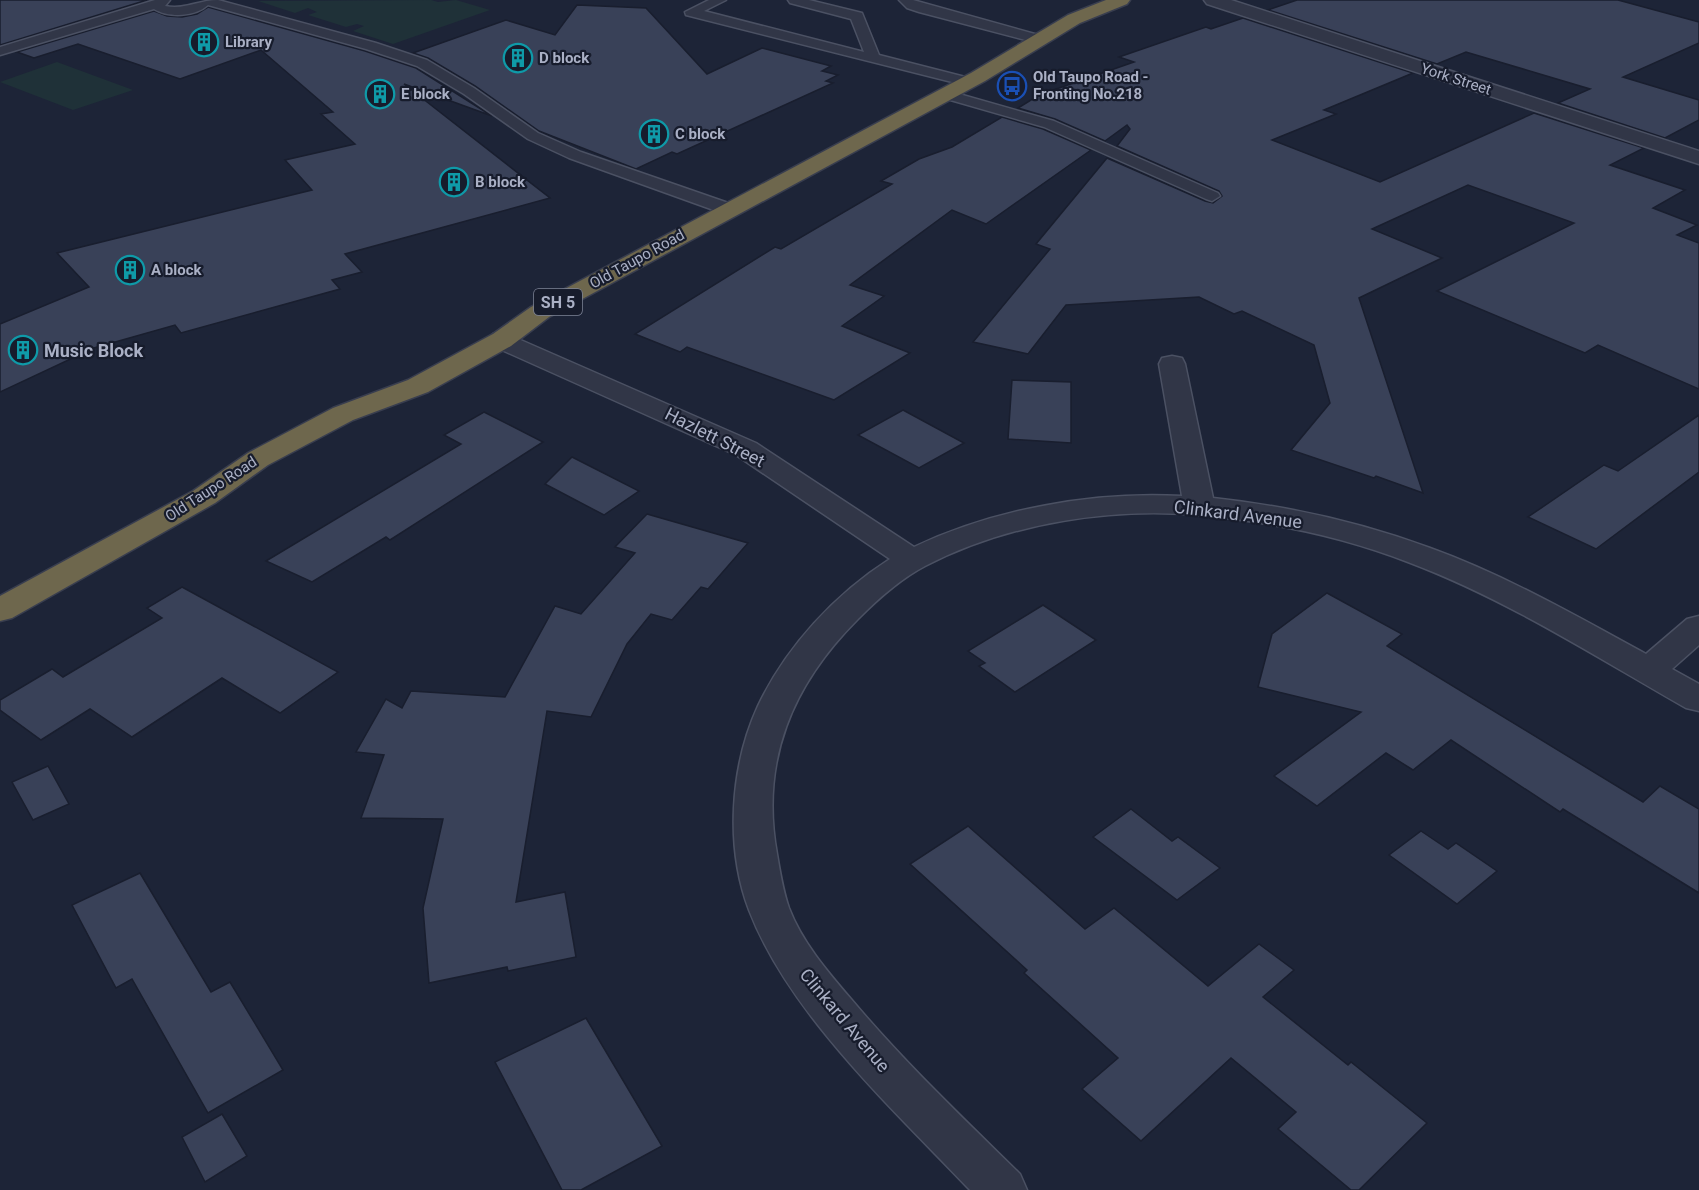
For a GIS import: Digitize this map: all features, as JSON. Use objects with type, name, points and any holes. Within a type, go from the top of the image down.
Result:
[{"type":"highway","name":"Old Taupo Road","points":[[0,609],[204,497],[276,449],[343,414],[418,386],[502,340],[540,312],[968,82],[1023,51],[1037,39],[1074,19],[1121,0]]},
{"type":"street","name":"York Street","points":[[1213,0],[1699,158]]},
{"type":"street","name":"Hazlett Street","points":[[502,340],[746,449],[878,535],[912,560]]},
{"type":"street","points":[[1172,364],[1193,480],[1200,506]]},
{"type":"street","name":"Clinkard Avenue","points":[[1003,1190],[910,1097],[805,976],[770,910],[755,850],[752,795],[760,744],[780,694],[802,658],[835,620],[876,585],[912,560],[973,535],[1030,519],[1084,510],[1138,505],[1200,506],[1322,525],[1393,546],[1494,588],[1699,699]]},
{"type":"street","points":[[1648,671],[1699,627]]},
{"type":"lane","points":[[720,0],[691,12],[968,82]]},
{"type":"lane","points":[[794,0],[857,16],[873,57]]},
{"type":"lane","points":[[905,0],[924,9],[1037,39]]},
{"type":"lane","points":[[161,2],[159,8],[177,11],[200,7],[206,1],[371,46],[422,63],[470,91],[533,136],[575,155],[728,210]]},
{"type":"lane","points":[[0,51],[161,2]]},
{"type":"lane","points":[[945,94],[1049,124],[1212,196]]},
{"type":"shaded area","points":[[431,0],[438,2],[456,0],[490,10],[393,44],[353,31],[364,26],[357,24],[346,27],[308,15],[317,12],[308,8],[295,13],[258,1]]},
{"type":"shaded area","points":[[57,62],[133,90],[73,110],[0,82]]},
{"type":"building","points":[[0,0],[147,0],[0,45]]},
{"type":"building","points":[[1297,0],[1618,0],[1699,22],[1699,43],[1623,77],[1699,100],[1699,120],[1665,138],[1558,103],[1590,89],[1466,52],[1437,64],[1268,10]]},
{"type":"building","points":[[577,5],[646,8],[707,74],[762,48],[831,66],[822,71],[838,75],[826,81],[833,83],[677,154],[672,152],[636,169],[539,131],[475,86],[428,58],[413,53],[506,20],[555,35]]},
{"type":"building","points":[[208,7],[365,51],[416,68],[492,116],[404,84],[550,198],[345,254],[362,272],[332,280],[340,289],[181,333],[175,325],[94,348],[0,392],[0,324],[89,287],[57,253],[312,190],[285,160],[355,144],[321,114],[333,112],[261,50],[180,79],[78,44],[34,58],[17,52],[154,11],[167,16],[182,17],[197,14]]},
{"type":"building","points":[[1243,18],[1413,73],[1324,110],[1336,114],[1272,140],[1380,182],[1534,113],[1644,148],[1610,165],[1685,190],[1653,208],[1697,225],[1677,235],[1699,243],[1699,389],[1598,345],[1585,353],[1437,291],[1574,223],[1468,185],[1372,229],[1442,258],[1359,298],[1423,493],[1291,450],[1330,403],[1314,345],[1242,311],[1234,314],[1199,297],[1066,305],[1028,354],[973,342],[1050,249],[1036,244],[1107,158],[1205,201],[1213,203],[1222,196],[1219,191],[1117,146],[1130,129],[1127,125],[1105,141],[1055,119],[1018,108],[1039,95],[1134,62],[1119,57],[1206,27],[1211,29]]},
{"type":"building","points":[[1002,117],[1043,129],[1091,150],[986,224],[952,210],[850,285],[884,296],[842,326],[910,353],[834,400],[687,347],[680,352],[635,334],[775,247],[781,249],[892,184],[881,181],[919,159],[952,147]]},
{"type":"building","points":[[1012,380],[1071,382],[1071,443],[1008,439]]},
{"type":"building","points":[[903,410],[964,443],[919,468],[858,435]]},
{"type":"building","points":[[484,412],[543,442],[390,540],[386,537],[312,582],[266,561],[461,444],[444,435]]},
{"type":"building","points":[[1699,415],[1699,472],[1596,549],[1528,517],[1604,465],[1618,471]]},
{"type":"building","points":[[572,457],[639,491],[604,515],[545,484]]},
{"type":"building","points":[[647,514],[748,543],[708,589],[701,587],[672,620],[651,614],[627,644],[591,717],[547,711],[516,902],[565,892],[576,957],[508,971],[507,967],[429,983],[423,908],[443,819],[361,818],[384,755],[356,752],[386,699],[402,708],[411,691],[505,697],[555,606],[581,614],[635,553],[615,547]]},
{"type":"building","points":[[182,587],[338,672],[280,713],[222,678],[132,737],[90,709],[41,740],[0,710],[0,700],[52,669],[63,677],[162,618],[147,608]]},
{"type":"building","points":[[1327,593],[1402,634],[1387,646],[1643,802],[1660,786],[1699,809],[1699,893],[1563,809],[1560,812],[1451,740],[1413,770],[1386,753],[1317,806],[1274,776],[1361,712],[1258,687],[1272,634]]},
{"type":"building","points":[[1043,605],[1096,640],[1015,692],[979,666],[985,663],[968,651]]},
{"type":"building","points":[[48,766],[69,804],[33,820],[12,782]]},
{"type":"building","points":[[1131,809],[1172,841],[1178,837],[1220,868],[1177,900],[1093,837]]},
{"type":"building","points":[[968,826],[1085,929],[1114,908],[1208,986],[1259,944],[1294,970],[1263,997],[1348,1065],[1351,1062],[1427,1123],[1359,1190],[1351,1190],[1278,1129],[1296,1112],[1231,1058],[1141,1141],[1082,1089],[1118,1058],[1024,973],[1027,970],[910,864]]},
{"type":"building","points":[[1421,831],[1448,849],[1456,843],[1497,871],[1457,904],[1389,855]]},
{"type":"building","points":[[140,873],[211,992],[230,982],[283,1070],[208,1113],[132,979],[116,988],[72,905]]},
{"type":"building","points":[[586,1018],[662,1146],[581,1190],[562,1190],[495,1062]]},
{"type":"building","points":[[222,1114],[247,1156],[205,1182],[182,1137]]},
{"type":"place","name":"Library","points":[[204,42]]},
{"type":"place","name":"D block","points":[[518,58]]},
{"type":"place","name":"Old Taupo Road - Fronting No.218","points":[[1012,86]]},
{"type":"place","name":"E block","points":[[380,94]]},
{"type":"place","name":"C block","points":[[654,134]]},
{"type":"place","name":"B block","points":[[454,182]]},
{"type":"place","name":"A block","points":[[130,270]]},
{"type":"place","name":"Music Block","points":[[23,350]]}]
